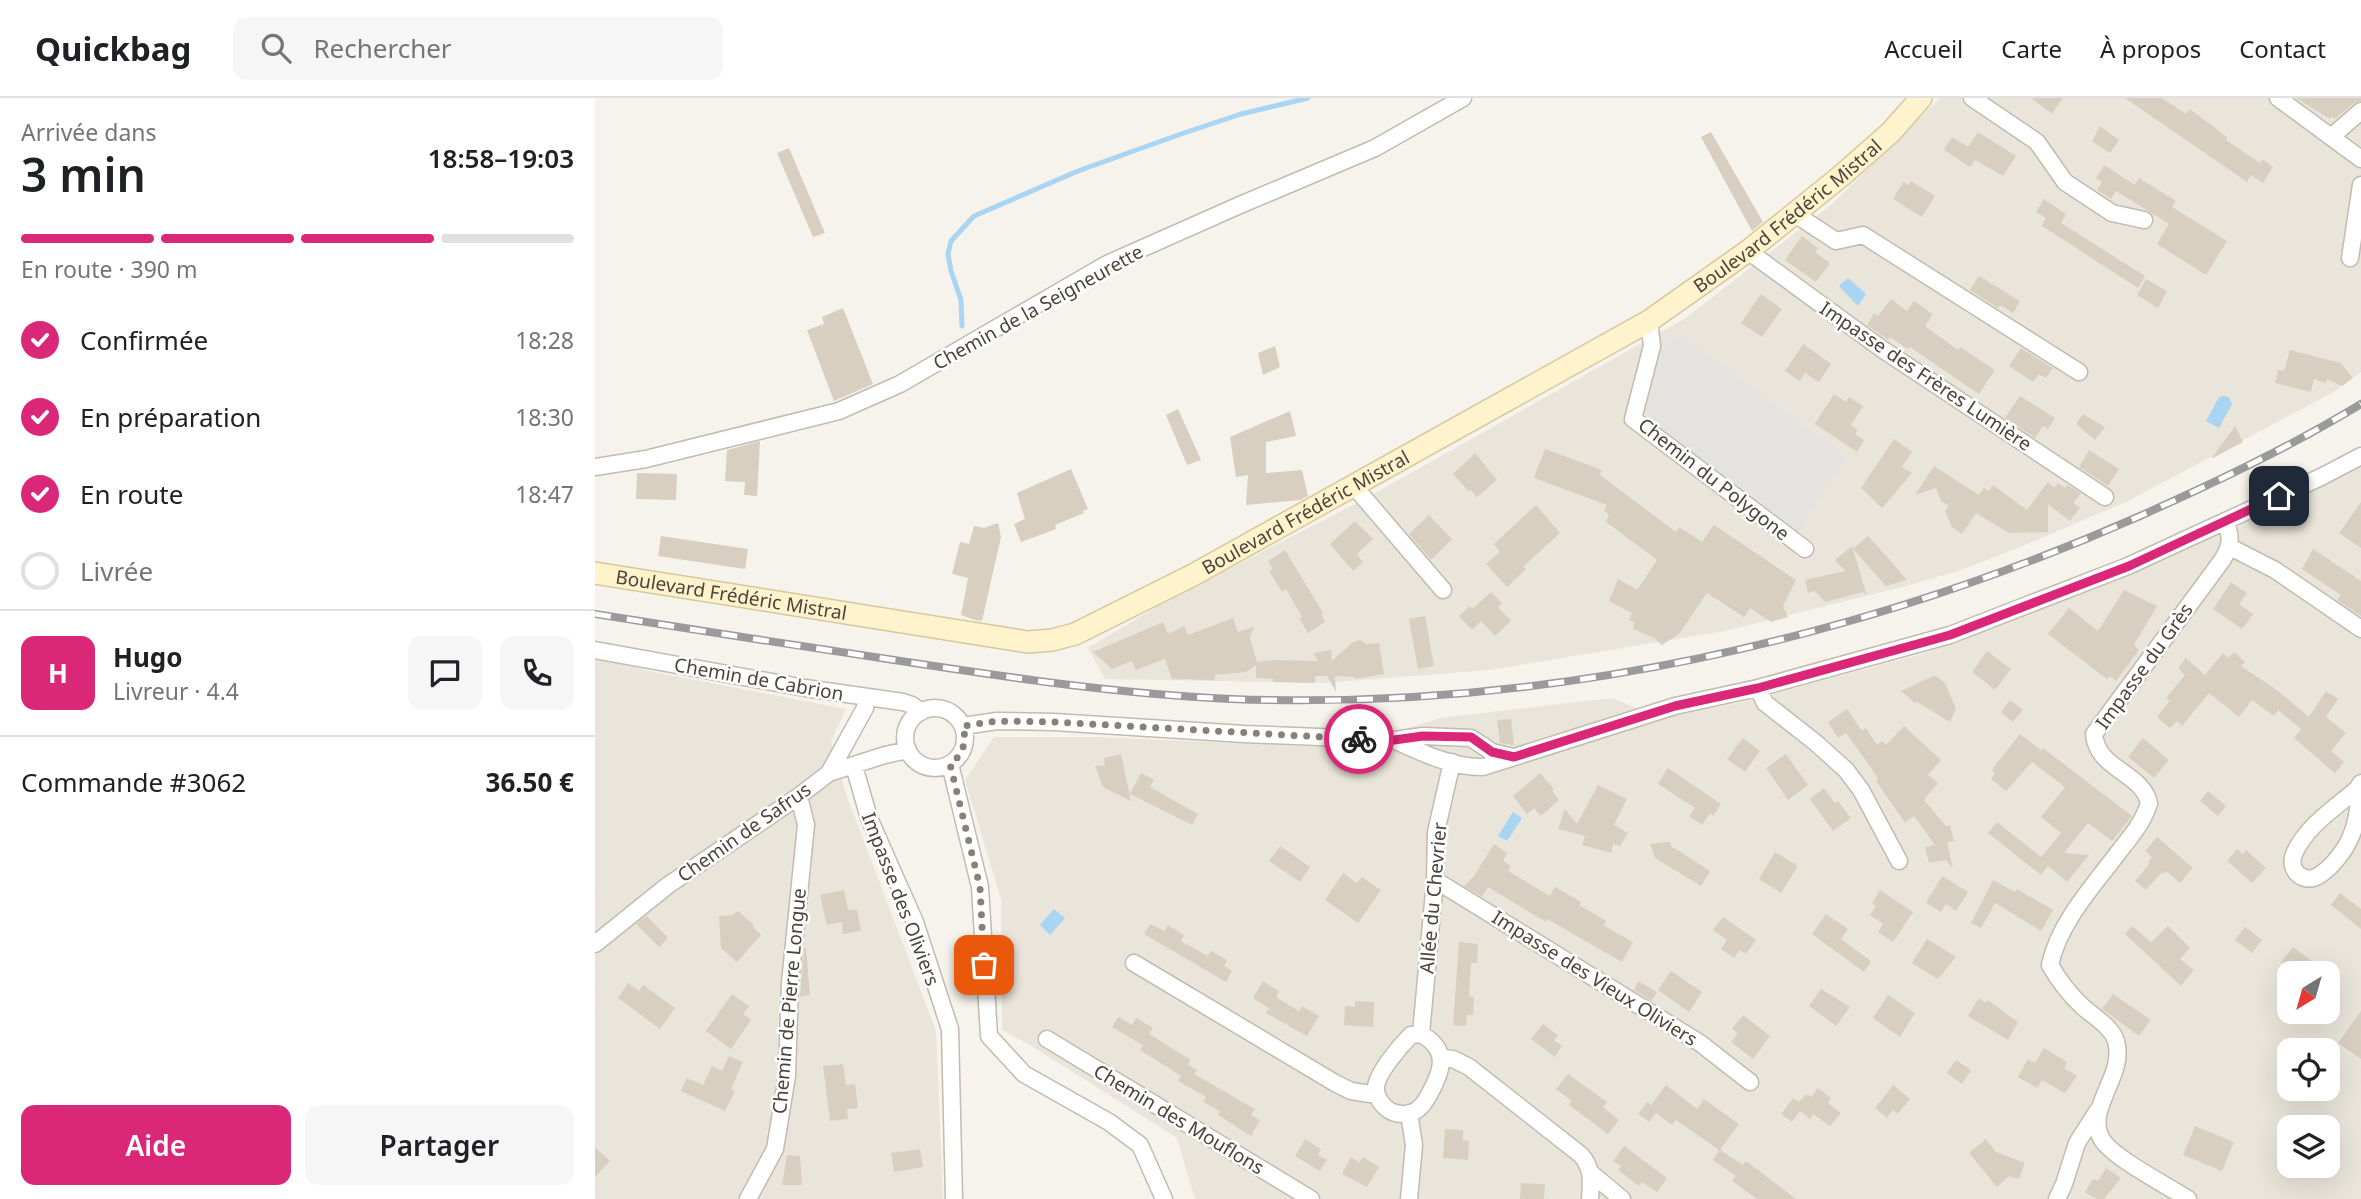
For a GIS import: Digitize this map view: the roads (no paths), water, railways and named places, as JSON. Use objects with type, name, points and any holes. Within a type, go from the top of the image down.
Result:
[{"type":"main road","name":"Boulevard Frédéric Mistral","points":[[595,573],[1028,642],[1075,634],[1163,590],[1649,321],[1795,214],[1872,150],[1921,98]]},
{"type":"street","name":"Chemin de la Seigneurette","points":[[595,467],[646,458],[839,411],[900,384],[1107,264],[1375,148],[1463,98]]},
{"type":"street","points":[[1972,98],[2037,142],[2065,182],[2112,213],[2144,220]]},
{"type":"street","points":[[2278,98],[2361,159]]},
{"type":"street","points":[[2331,137],[2361,111]]},
{"type":"street","points":[[2350,258],[2361,185]]},
{"type":"street","points":[[1795,214],[1836,241],[1863,235],[2079,372]]},
{"type":"street","name":"Impasse des Frères Lumière","points":[[1748,251],[1892,355],[2105,497]]},
{"type":"street","name":"Chemin du Polygone","points":[[1649,321],[1652,346],[1633,419],[1805,550]]},
{"type":"street","points":[[1394,740],[1470,768],[1483,767],[1675,706],[1758,688],[1950,635],[2129,566],[2361,456]]},
{"type":"street","points":[[1353,485],[1443,590]]},
{"type":"street","points":[[2225,521],[2230,532],[2230,547],[2275,570],[2361,629]]},
{"type":"street","name":"Impasse du Grès","points":[[2099,1108],[2117,1067],[2115,1039],[2109,1028],[2081,1006],[2058,980],[2050,965],[2054,947],[2080,904],[2139,825],[2149,803],[2141,788],[2098,751],[2094,734],[2230,547]]},
{"type":"street","name":"Chemin de Cabrion","points":[[595,650],[805,688],[904,702],[921,712]]},
{"type":"street","points":[[1758,688],[1765,703],[1846,770],[1861,790],[1899,861]]},
{"type":"street","points":[[829,773],[865,708],[867,697]]},
{"type":"street","points":[[945,710],[963,726],[964,748],[950,764],[942,767],[926,766],[912,757],[908,750],[906,733],[914,718],[921,712],[945,710]]},
{"type":"street","points":[[963,726],[997,721],[1054,722],[1394,740],[1423,736],[1471,737],[1492,752],[1514,757]]},
{"type":"street","name":"Chemin de Safrus","points":[[595,944],[667,886],[829,773],[908,750]]},
{"type":"street","name":"Allée du Chevrier","points":[[1420,1034],[1435,880],[1436,832],[1452,762]]},
{"type":"street","points":[[950,764],[980,887],[989,1036],[1024,1074],[1109,1122],[1140,1145],[1164,1199]]},
{"type":"street","name":"Impasse des Oliviers","points":[[853,766],[869,818],[915,922],[950,1029],[954,1199]]},
{"type":"street","points":[[2361,783],[2358,818],[2343,851],[2321,875],[2310,879],[2302,878],[2295,872],[2292,863],[2295,852],[2314,826],[2361,783]]},
{"type":"street","name":"Chemin de Pierre Longue","points":[[748,1199],[775,1149],[787,1076],[790,983],[806,825],[799,796]]},
{"type":"street","name":"Impasse des Vieux Oliviers","points":[[1435,880],[1700,1043],[1750,1082]]},
{"type":"street","points":[[1134,963],[1335,1083],[1352,1091],[1377,1095]]},
{"type":"street","points":[[1420,1034],[1432,1040],[1441,1058],[1439,1077],[1425,1101],[1414,1112],[1398,1114],[1389,1111],[1380,1103],[1375,1090],[1380,1077],[1401,1045],[1411,1035],[1420,1034]]},
{"type":"street","name":"Chemin des Mouflons","points":[[1047,1039],[1311,1199]]},
{"type":"street","points":[[1441,1058],[1453,1059],[1486,1080],[1581,1155],[1590,1165],[1592,1174],[1590,1199]]},
{"type":"street","points":[[2057,1199],[2077,1143],[2099,1108]]},
{"type":"street","points":[[2099,1108],[2097,1122],[2100,1136],[2107,1146],[2188,1199]]},
{"type":"street","points":[[1409,1113],[1415,1145],[1409,1199]]},
{"type":"street","points":[[1592,1174],[1622,1199]]},
{"type":"water","points":[[1848,278],[1866,294],[1858,306],[1839,286]]},
{"type":"water","points":[[2219,397],[2229,397],[2232,404],[2219,428],[2206,421]]},
{"type":"water","points":[[1513,812],[1522,818],[1507,841],[1498,836]]},
{"type":"water","points":[[1054,909],[1065,918],[1050,935],[1040,925]]},
{"type":"waterway","points":[[962,326],[961,300],[948,254],[951,241],[974,216],[1078,171],[1181,134],[1241,114],[1308,98]]},
{"type":"railway","points":[[595,614],[1020,678],[1189,697],[1348,700],[1465,693],[1581,679],[1696,659],[1810,632],[1922,599],[2032,560],[2140,516],[2225,477],[2361,404]]}]
